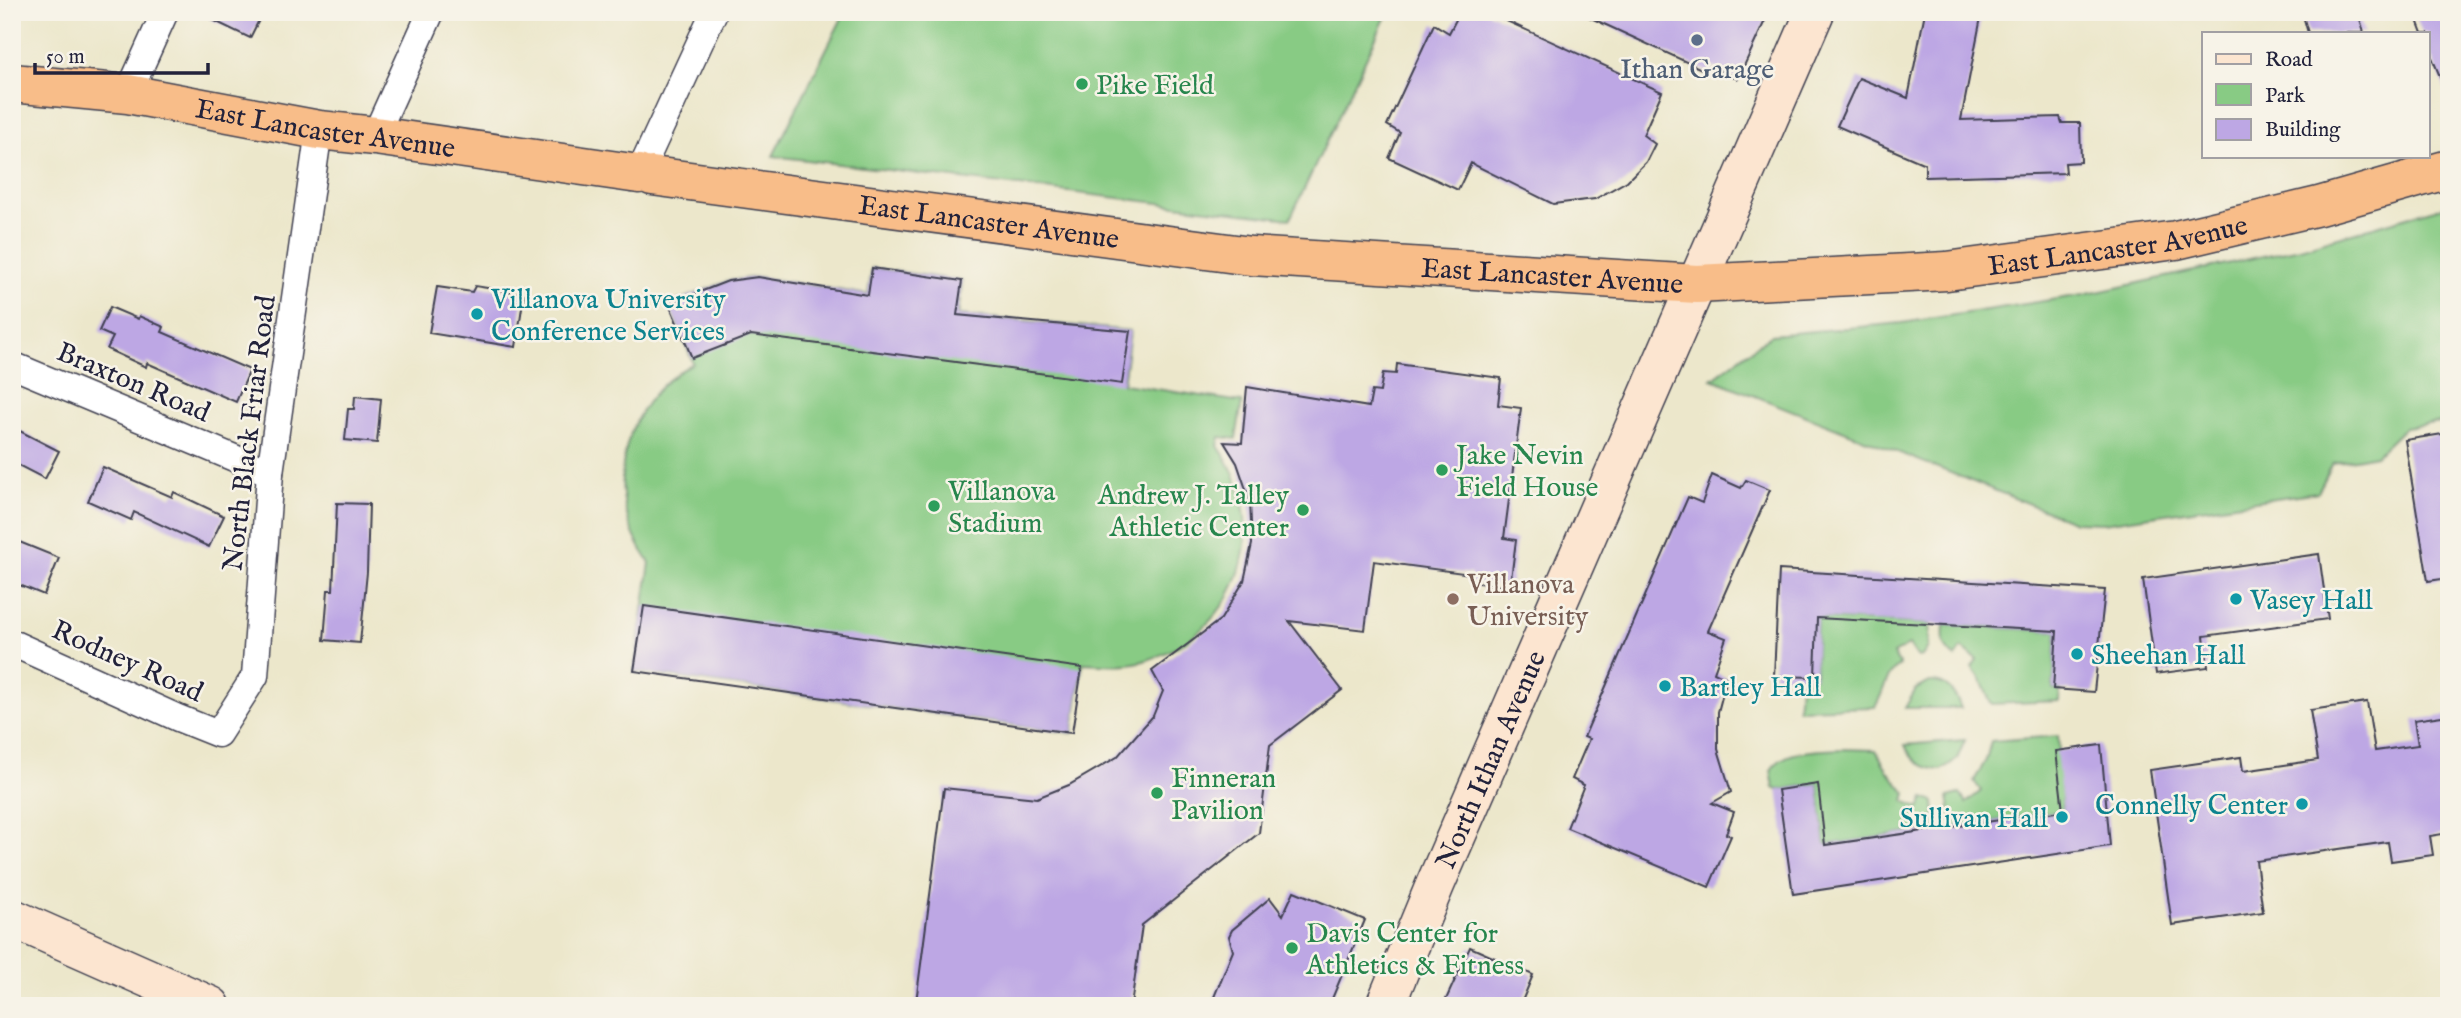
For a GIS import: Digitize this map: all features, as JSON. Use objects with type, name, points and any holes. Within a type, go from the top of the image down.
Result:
[{"type":"highway","name":"East Lancaster Avenue","points":[[12,83],[128,94],[319,130],[1251,256],[1697,284],[1947,271],[2176,240],[2319,206],[2449,169]]},
{"type":"street","points":[[128,94],[165,12]]},
{"type":"street","points":[[375,136],[431,12]]},
{"type":"street","points":[[645,175],[714,12]]},
{"type":"street","name":"North Ithan Avenue","points":[[1385,1006],[1815,12]]},
{"type":"street","name":"North Black Friar Road","points":[[218,734],[255,676],[270,473],[319,130]]},
{"type":"street","name":"Braxton Road","points":[[12,365],[270,473]]},
{"type":"street","name":"Rodney Road","points":[[12,643],[218,734]]},
{"type":"street","points":[[12,918],[211,1006]]},
{"type":"green space","name":"Pike Field","points":[[845,12],[1388,12],[1290,219],[773,156]]},
{"type":"green space","points":[[2449,205],[2449,421],[2405,427],[2376,455],[2333,463],[2318,492],[2103,523],[2075,522],[1712,379],[1771,335],[1902,323],[2083,295],[2300,248]]},
{"type":"green space","name":"Villanova Stadium","points":[[872,268],[962,281],[958,315],[1130,331],[1123,384],[1242,402],[1236,439],[1220,437],[1218,446],[1235,477],[1244,509],[1245,541],[1239,572],[1226,600],[1206,625],[1180,645],[1147,660],[1123,664],[1083,663],[1072,733],[634,671],[650,563],[634,536],[625,508],[622,480],[625,453],[634,426],[648,402],[668,381],[693,363],[670,304],[728,281],[758,277],[868,295]]},
{"type":"green space","points":[[1817,618],[1930,624],[1928,647],[1922,656],[1917,657],[1909,645],[1893,654],[1900,665],[1887,680],[1875,707],[1798,709],[1801,677],[1815,677]]},
{"type":"green space","points":[[1944,625],[2057,631],[2053,689],[2060,690],[2059,701],[1991,704],[1981,680],[1972,668],[1977,660],[1962,648],[1955,658],[1948,651],[1944,644]]},
{"type":"green space","points":[[1930,682],[1950,689],[1961,708],[1905,708],[1916,689]]},
{"type":"green space","points":[[2058,736],[2063,811],[1953,827],[1948,797],[1960,794],[1966,803],[1981,791],[1974,781],[1986,760],[1991,741]]},
{"type":"green space","points":[[1965,740],[1957,759],[1941,770],[1919,764],[1905,745]]},
{"type":"green space","points":[[1842,749],[1876,750],[1887,770],[1906,793],[1904,801],[1920,808],[1924,798],[1934,802],[1936,829],[1825,845],[1818,784],[1778,790],[1774,788],[1771,770],[1777,763],[1793,754]]},
{"type":"building","points":[[196,12],[263,12],[250,38]]},
{"type":"building","points":[[1460,12],[1487,12],[1662,92],[1643,135],[1655,144],[1646,162],[1627,181],[1595,199],[1553,204],[1471,163],[1458,190],[1389,158],[1400,133],[1387,125],[1434,24],[1449,33]]},
{"type":"building","name":"Ithan Garage","points":[[1578,12],[1769,12],[1738,79],[1713,67],[1710,73]]},
{"type":"building","points":[[1925,12],[1982,12],[1961,120],[2060,117],[2062,123],[2080,123],[2081,162],[2065,163],[2066,173],[1925,177],[1925,164],[1837,126],[1859,78],[1908,98]]},
{"type":"building","points":[[2302,12],[2358,12],[2364,32],[2308,32]]},
{"type":"building","points":[[2414,12],[2449,12],[2449,98],[2430,53],[2430,32],[2422,32]]},
{"type":"building","points":[[872,268],[962,281],[957,315],[1130,331],[1122,384],[751,335],[692,358],[669,304],[728,281],[758,277],[868,295]]},
{"type":"building","name":"Villanova University Conference Services","points":[[475,286],[524,294],[516,347],[429,333],[437,287],[472,292]]},
{"type":"building","points":[[110,307],[164,327],[162,332],[250,370],[236,402],[147,363],[146,367],[107,349],[113,337],[99,331]]},
{"type":"building","points":[[1397,364],[1501,378],[1498,405],[1521,408],[1504,538],[1516,540],[1510,587],[1470,582],[1471,574],[1374,561],[1365,630],[1289,621],[1342,690],[1270,745],[1259,833],[1142,925],[1131,1006],[947,1006],[916,1002],[944,788],[1037,798],[1069,785],[1117,757],[1153,716],[1163,691],[1152,671],[1221,619],[1244,581],[1252,544],[1250,501],[1237,463],[1224,442],[1242,443],[1247,387],[1369,407],[1372,391],[1380,392],[1383,373],[1396,374]]},
{"type":"building","points":[[355,396],[381,399],[377,443],[345,440],[348,409],[354,409]]},
{"type":"building","points":[[12,427],[59,451],[45,479],[12,462]]},
{"type":"building","points":[[2449,433],[2449,578],[2428,581],[2405,440]]},
{"type":"building","points":[[103,467],[172,497],[174,492],[224,516],[209,547],[134,512],[131,520],[88,501]]},
{"type":"building","name":"Bartley Hall","points":[[1712,475],[1741,488],[1746,480],[1770,490],[1708,631],[1726,638],[1714,672],[1727,678],[1718,712],[1718,749],[1731,792],[1712,803],[1734,812],[1726,834],[1731,836],[1709,887],[1567,828],[1584,785],[1572,779],[1589,739],[1584,737],[1688,497],[1702,503]]},
{"type":"building","points":[[337,503],[369,504],[367,572],[360,643],[324,640],[328,590],[333,590]]},
{"type":"building","points":[[12,539],[59,558],[44,595],[12,582]]},
{"type":"building","name":"Vasey Hall","points":[[2319,554],[2328,619],[2204,636],[2208,667],[2156,674],[2143,579]]},
{"type":"building","name":"Sheehan Hall","points":[[1779,570],[2105,590],[2094,692],[2053,689],[2057,631],[1817,618],[1815,677],[1774,676]]},
{"type":"building","points":[[644,606],[1082,668],[1072,733],[634,671]]},
{"type":"building","name":"Connelly Center","points":[[2367,702],[2375,751],[2418,745],[2414,720],[2449,715],[2449,833],[2430,836],[2433,855],[2391,861],[2388,842],[2256,861],[2263,912],[2172,925],[2150,770],[2241,757],[2243,771],[2318,760],[2310,710]]},
{"type":"building","name":"Sullivan Hall","points":[[2101,745],[2110,846],[1793,894],[1778,790],[1818,784],[1825,845],[2063,811],[2056,751]]},
{"type":"building","name":"Davis Center for Athletics & Fitness","points":[[1294,891],[1365,920],[1329,1006],[1217,1006],[1220,1000],[1214,997],[1233,951],[1229,936],[1232,930],[1270,898],[1283,915]]},
{"type":"building","points":[[1470,947],[1533,975],[1520,1006],[1443,1006]]},
{"type":"place","name":"Ithan Garage","points":[[1697,40]]},
{"type":"place","name":"Pike Field","points":[[1082,84]]},
{"type":"place","name":"Villanova University Conference Services","points":[[477,314]]},
{"type":"place","name":"Jake Nevin Field House","points":[[1442,470]]},
{"type":"place","name":"Villanova Stadium","points":[[934,506]]},
{"type":"place","name":"Andrew J. Talley Athletic Center","points":[[1303,510]]},
{"type":"place","name":"Villanova University","points":[[1453,599]]},
{"type":"place","name":"Vasey Hall","points":[[2236,599]]},
{"type":"place","name":"Sheehan Hall","points":[[2077,654]]},
{"type":"place","name":"Bartley Hall","points":[[1665,686]]},
{"type":"place","name":"Finneran Pavilion","points":[[1157,793]]},
{"type":"place","name":"Connelly Center","points":[[2302,804]]},
{"type":"place","name":"Sullivan Hall","points":[[2062,817]]},
{"type":"place","name":"Davis Center for Athletics & Fitness","points":[[1292,948]]}]
